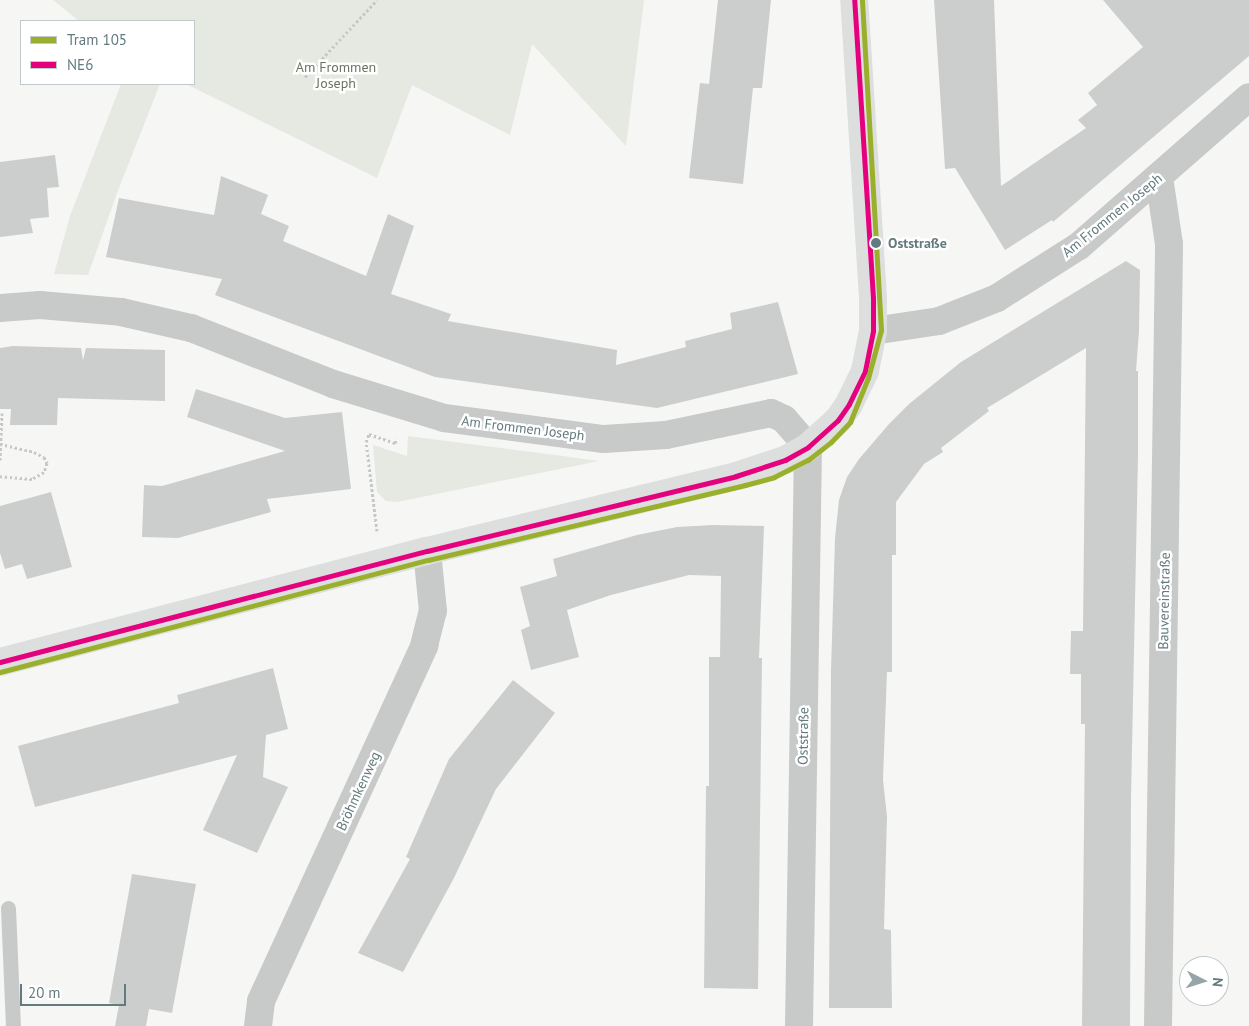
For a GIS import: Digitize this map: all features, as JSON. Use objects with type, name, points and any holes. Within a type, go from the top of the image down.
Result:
[{"type":"main road","points":[[0,662],[427,551],[736,476],[785,460],[808,447],[838,420],[849,404],[865,371],[873,331],[873,298],[854,0]]},
{"type":"street","name":"Am Frommen Joseph","points":[[873,331],[939,321],[997,298],[1079,246],[1249,97]]},
{"type":"street","name":"Bauvereinstraße","points":[[1158,1026],[1170,244],[1159,177]]},
{"type":"street","name":"Am Frommen Joseph","points":[[0,308],[40,305],[121,312],[191,328],[334,384],[444,418],[613,439],[666,435],[771,413],[784,419],[808,447]]},
{"type":"street","name":"Oststraße","points":[[799,1026],[808,447]]},
{"type":"street","name":"Bröhmkenweg","points":[[258,1026],[261,1001],[424,646],[433,610],[427,551]]},
{"type":"lane","points":[[8,908],[12,1026]]},
{"type":"path","points":[[305,77],[376,0]]},
{"type":"path","points":[[0,460],[2,413]]},
{"type":"path","points":[[381,563],[366,442],[369,434],[389,441]]},
{"type":"path","points":[[0,476],[32,479],[44,472],[47,463],[44,457],[34,452],[1,444]]},
{"type":"green space","name":"Am Frommen Joseph","points":[[53,0],[644,0],[626,146],[532,44],[510,135],[412,85],[377,178],[188,85],[195,85],[195,20],[78,20]]},
{"type":"green space","points":[[121,85],[160,85],[117,193],[88,275],[54,274],[70,216]]},
{"type":"green space","points":[[408,436],[599,461],[397,502],[386,501],[377,492],[373,445],[407,456]]},
{"type":"building","points":[[718,0],[771,0],[762,88],[753,88],[743,184],[689,178],[700,83],[709,84]]},
{"type":"building","points":[[934,0],[994,0],[1001,186],[1086,128],[1078,120],[1097,105],[1088,93],[1143,47],[1103,0],[1249,0],[1249,56],[1053,222],[1052,220],[1005,250],[955,168],[945,169]]},
{"type":"building","points":[[55,155],[59,187],[47,188],[49,217],[30,219],[33,233],[0,237],[0,162]]},
{"type":"building","points":[[221,176],[268,195],[261,214],[289,226],[283,241],[366,276],[388,214],[414,226],[391,294],[451,314],[448,321],[617,350],[616,365],[686,347],[685,341],[732,329],[730,313],[778,302],[798,374],[657,408],[435,377],[215,295],[222,279],[106,257],[119,198],[214,215]]},
{"type":"building","points":[[1126,261],[1140,270],[1136,371],[1138,371],[1138,456],[1131,799],[1130,1026],[1082,1026],[1085,724],[1081,724],[1081,674],[1070,674],[1071,631],[1083,631],[1086,348],[987,408],[989,411],[941,448],[943,452],[924,464],[896,502],[896,555],[892,555],[892,672],[887,672],[883,780],[887,816],[884,929],[891,930],[892,1008],[829,1008],[831,670],[835,538],[839,500],[847,477],[859,459],[889,424],[909,404],[961,362]]},
{"type":"building","points":[[13,346],[81,348],[83,360],[86,348],[165,350],[165,401],[58,398],[57,425],[10,425],[11,409],[0,409],[0,348]]},
{"type":"building","points":[[196,389],[285,418],[342,412],[351,489],[267,499],[271,512],[178,538],[142,537],[144,485],[162,486],[285,451],[187,417]]},
{"type":"building","points":[[51,492],[72,567],[27,579],[22,564],[5,569],[0,553],[0,506]]},
{"type":"building","points":[[713,525],[764,526],[759,658],[762,658],[758,989],[704,988],[706,786],[709,786],[709,657],[720,657],[721,576],[689,575],[611,595],[567,610],[579,657],[531,670],[521,630],[530,626],[520,587],[557,576],[553,559],[637,535],[677,527]]},
{"type":"building","points":[[273,668],[288,729],[266,735],[263,777],[288,787],[257,853],[203,830],[237,755],[35,807],[18,746],[179,703],[177,695]]},
{"type":"building","points":[[513,680],[555,713],[496,789],[454,878],[403,972],[358,953],[410,859],[406,857],[449,759]]},
{"type":"building","points":[[132,874],[196,884],[172,1013],[149,1009],[146,1026],[115,1026],[119,1005],[109,1003]]},
{"type":"tram line","name":"105","points":[[0,672],[428,560],[745,485],[774,477],[808,460],[831,442],[850,422],[868,378],[881,330],[862,0]]},
{"type":"transit line","name":"NE6","points":[[0,662],[427,551],[736,476],[785,460],[808,447],[838,420],[849,404],[865,371],[873,331],[873,298],[854,0]]},
{"type":"place","name":"Oststraße","points":[[876,243]]}]
